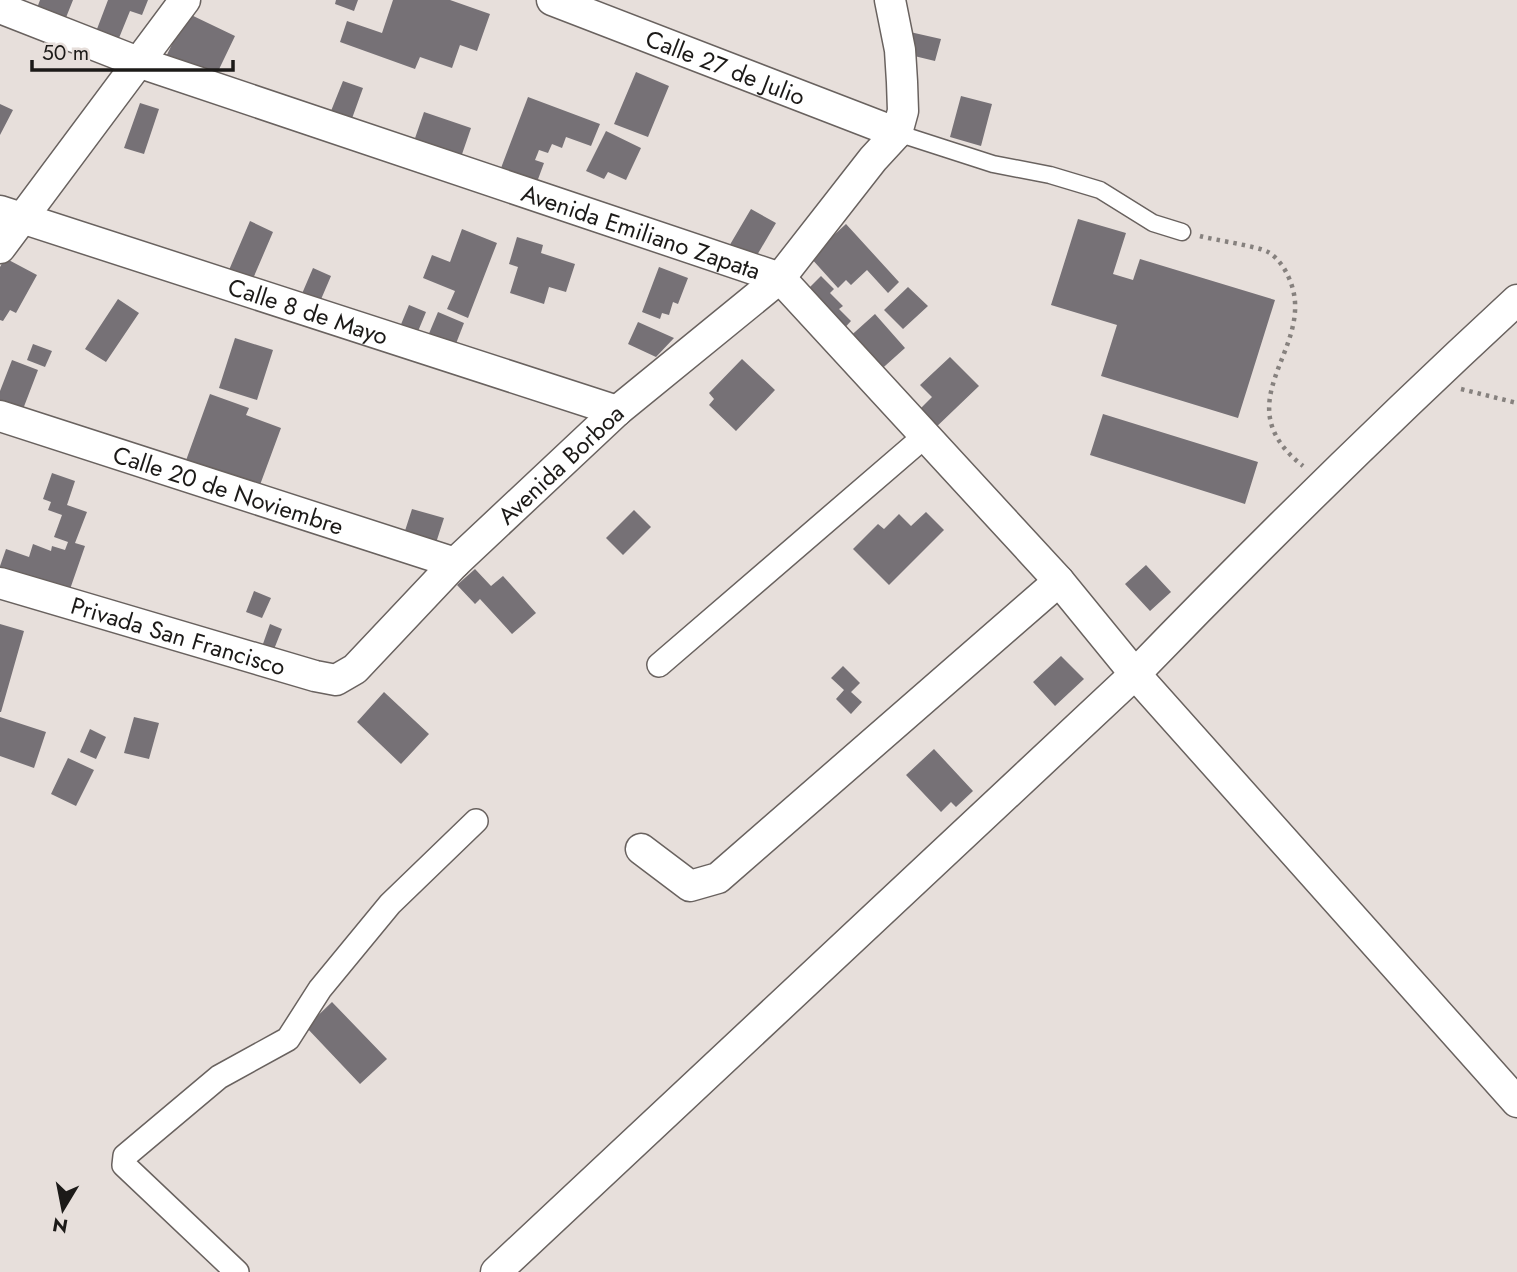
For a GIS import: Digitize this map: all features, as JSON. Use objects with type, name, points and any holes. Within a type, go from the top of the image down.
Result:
[{"type":"street","points":[[0,248],[11,215],[138,62],[185,0]]},
{"type":"street","name":"Calle 27 de Julio","points":[[552,0],[897,133]]},
{"type":"street","points":[[890,0],[900,50],[902,82],[903,111],[897,133]]},
{"type":"street","name":"Avenida Emiliano Zapata","points":[[0,8],[138,62],[780,278],[1059,581],[1135,674],[1517,1102]]},
{"type":"street","name":"Avenida Borboa","points":[[355,669],[455,563],[617,411],[780,278],[873,159],[897,133]]},
{"type":"street","name":"Calle 8 de Mayo","points":[[11,215],[617,411]]},
{"type":"street","points":[[496,1272],[1135,674],[1430,380],[1517,300]]},
{"type":"street","name":"Calle 20 de Noviembre","points":[[0,416],[455,563]]},
{"type":"street","points":[[659,666],[925,436]]},
{"type":"street","points":[[641,849],[690,886],[718,878],[1059,581]]},
{"type":"street","name":"Privada San Francisco","points":[[0,583],[315,676],[337,680],[355,669]]},
{"type":"street","points":[[237,1272],[124,1165],[125,1156],[219,1077],[288,1039],[320,989],[390,904],[476,821]]},
{"type":"lane","points":[[897,133],[993,164],[1050,175],[1100,190],[1153,223],[1182,232]]},
{"type":"path","points":[[1182,232],[1268,251],[1283,267],[1295,289],[1297,311],[1269,399],[1271,426],[1292,457],[1328,481]]},
{"type":"path","points":[[1430,380],[1517,404]]},
{"type":"building","points":[[40,0],[73,0],[61,30],[33,19]]},
{"type":"building","points":[[108,0],[148,0],[142,15],[130,11],[119,38],[97,29]]},
{"type":"building","points":[[336,0],[358,0],[354,11],[335,4]]},
{"type":"building","points":[[393,0],[450,0],[490,14],[477,51],[460,45],[452,68],[420,57],[415,69],[340,42],[347,21],[382,33]]},
{"type":"building","points":[[187,13],[235,36],[211,86],[163,63]]},
{"type":"building","points":[[910,32],[941,39],[935,61],[906,54]]},
{"type":"building","points":[[636,72],[669,86],[648,137],[614,124]]},
{"type":"building","points":[[343,81],[363,88],[350,124],[329,116]]},
{"type":"building","points":[[961,96],[992,104],[981,146],[950,137]]},
{"type":"building","points":[[528,97],[600,124],[591,146],[566,137],[562,148],[552,144],[548,153],[539,150],[535,160],[544,163],[537,182],[501,168]]},
{"type":"building","points":[[140,103],[159,109],[144,154],[124,148]]},
{"type":"building","points":[[0,104],[13,110],[0,135]]},
{"type":"building","points":[[424,112],[471,128],[459,163],[412,147]]},
{"type":"building","points":[[606,131],[641,148],[626,180],[608,172],[604,179],[586,171]]},
{"type":"building","points":[[751,209],[776,223],[753,262],[728,248]]},
{"type":"building","points":[[1078,219],[1126,233],[1113,274],[1133,280],[1140,259],[1275,300],[1238,418],[1101,376],[1117,325],[1051,305]]},
{"type":"building","points":[[250,221],[273,232],[249,288],[226,277]]},
{"type":"building","points":[[846,224],[899,282],[888,293],[867,270],[851,285],[846,280],[838,288],[810,257]]},
{"type":"building","points":[[462,229],[497,243],[468,318],[447,309],[455,291],[423,278],[432,255],[450,262]]},
{"type":"building","points":[[517,237],[543,245],[541,253],[575,264],[566,292],[549,287],[544,304],[510,293],[518,267],[509,264]]},
{"type":"building","points":[[5,258],[37,275],[16,313],[10,310],[3,321],[0,320],[0,267]]},
{"type":"building","points":[[659,267],[688,278],[678,304],[673,302],[669,315],[662,313],[660,319],[642,312]]},
{"type":"building","points":[[313,268],[331,276],[316,311],[298,303]]},
{"type":"building","points":[[821,276],[834,289],[830,293],[843,306],[839,309],[851,321],[838,335],[800,297]]},
{"type":"building","points":[[908,287],[928,306],[903,329],[884,310]]},
{"type":"building","points":[[118,299],[139,313],[106,362],[85,349]]},
{"type":"building","points":[[409,305],[426,312],[414,341],[397,334]]},
{"type":"building","points":[[438,312],[464,323],[452,354],[425,343]]},
{"type":"building","points":[[875,314],[905,348],[876,374],[846,340]]},
{"type":"building","points":[[638,322],[674,338],[656,357],[628,344]]},
{"type":"building","points":[[235,338],[273,350],[257,400],[219,388]]},
{"type":"building","points":[[33,344],[52,351],[45,367],[27,360]]},
{"type":"building","points":[[950,357],[979,386],[931,432],[914,415],[932,397],[920,385]]},
{"type":"building","points":[[742,359],[775,390],[736,431],[709,405],[714,399],[709,393]]},
{"type":"building","points":[[12,360],[38,370],[20,417],[0,409],[0,391]]},
{"type":"building","points":[[210,394],[249,408],[246,415],[281,428],[257,493],[184,466]]},
{"type":"building","points":[[1103,414],[1258,462],[1245,504],[1090,455]]},
{"type":"building","points":[[52,473],[75,481],[67,505],[87,512],[75,543],[85,546],[68,595],[0,580],[0,566],[6,549],[29,557],[33,544],[51,551],[52,546],[65,550],[68,542],[54,537],[62,515],[48,510],[51,502],[43,499]]},
{"type":"building","points":[[412,509],[444,518],[435,546],[403,537]]},
{"type":"building","points":[[634,510],[651,527],[623,555],[606,538]]},
{"type":"building","points":[[926,512],[944,530],[889,585],[853,549],[878,524],[884,529],[899,514],[911,526]]},
{"type":"building","points":[[1146,565],[1171,592],[1150,611],[1125,584]]},
{"type":"building","points":[[475,569],[491,586],[503,576],[536,613],[512,634],[480,599],[475,604],[457,585]]},
{"type":"building","points":[[254,591],[271,598],[262,618],[246,612]]},
{"type":"building","points":[[0,624],[24,631],[1,712],[0,712]]},
{"type":"building","points":[[270,624],[282,629],[269,662],[258,658]]},
{"type":"building","points":[[1061,656],[1084,679],[1055,706],[1033,682]]},
{"type":"building","points":[[843,666],[860,683],[851,692],[862,702],[851,714],[836,699],[844,690],[831,678]]},
{"type":"building","points":[[384,692],[429,734],[401,764],[357,722]]},
{"type":"building","points":[[0,717],[46,732],[34,768],[0,756]]},
{"type":"building","points":[[134,717],[159,723],[149,759],[124,753]]},
{"type":"building","points":[[90,729],[106,737],[96,759],[80,752]]},
{"type":"building","points":[[934,749],[973,791],[956,807],[951,802],[941,812],[906,775]]},
{"type":"building","points":[[68,758],[94,770],[76,806],[51,794]]},
{"type":"building","points":[[332,1002],[387,1059],[360,1084],[306,1027]]}]
